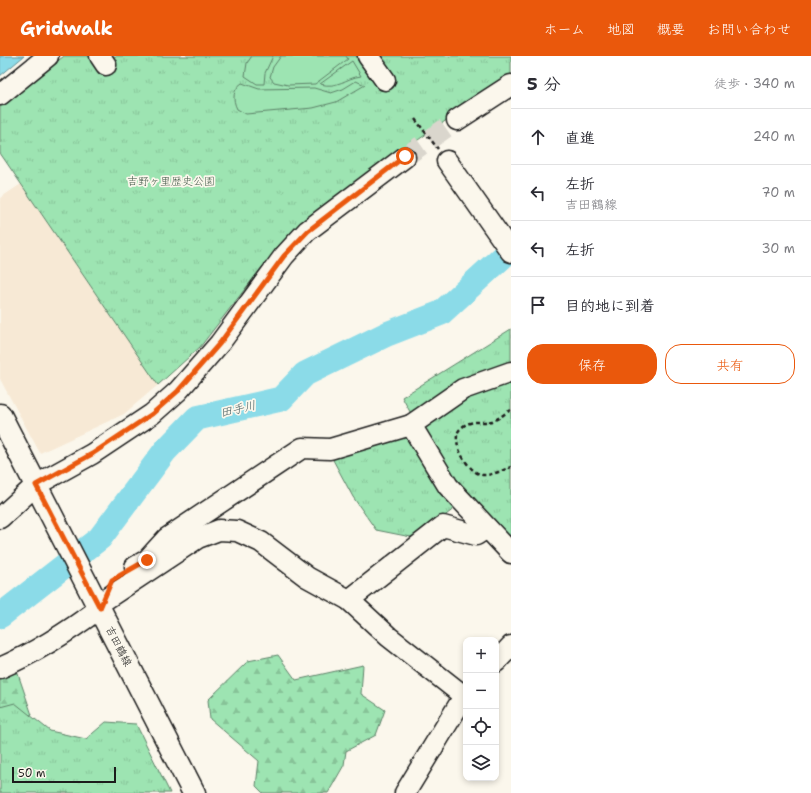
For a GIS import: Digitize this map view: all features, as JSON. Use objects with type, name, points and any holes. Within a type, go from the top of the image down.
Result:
[{"type":"main road","name":"吉田鶴線","points":[[0,415],[101,605],[194,793]]},
{"type":"street","points":[[0,95],[48,56]]},
{"type":"street","points":[[368,56],[385,80]]},
{"type":"street","points":[[457,120],[511,85]]},
{"type":"street","points":[[0,518],[36,485],[92,454],[152,414],[178,391],[220,343],[284,256],[308,231],[405,156]]},
{"type":"street","points":[[443,157],[511,252]]},
{"type":"street","points":[[101,605],[112,580],[147,560],[167,538],[302,448],[330,449],[411,424],[463,389],[511,372]]},
{"type":"street","points":[[411,424],[448,486],[511,553]]},
{"type":"street","points":[[349,600],[444,526],[476,535],[487,528]]},
{"type":"street","points":[[0,668],[30,655],[63,636],[101,605],[198,538],[218,530],[237,531],[261,542],[307,578],[349,600],[389,637],[463,692]]},
{"type":"street","points":[[499,659],[511,646]]},
{"type":"street","points":[[405,793],[463,697]]},
{"type":"path","points":[[415,119],[443,157]]},
{"type":"path","points":[[511,410],[493,421],[470,422],[460,429],[457,436],[461,454],[475,472],[483,475],[511,467]]},
{"type":"shaded area","points":[[21,184],[158,385],[124,414],[40,453],[0,379],[0,198]]},
{"type":"green space","name":"吉野ヶ里歴史公園","points":[[64,56],[511,56],[511,75],[325,205],[262,267],[200,347],[158,385],[0,153],[0,107]]},
{"type":"green space","points":[[252,56],[273,56],[265,73],[264,84],[257,84],[245,76],[247,63]]},
{"type":"green space","points":[[281,56],[346,56],[348,59],[315,84],[288,85],[274,82],[270,77],[273,67]]},
{"type":"green space","points":[[352,61],[361,76],[332,85],[320,84]]},
{"type":"green space","points":[[356,81],[365,85],[336,102],[313,108],[246,114],[237,109],[234,102],[235,91],[242,83],[259,89],[314,88],[331,93],[343,89]]},
{"type":"green space","points":[[511,329],[511,545],[452,480],[422,434],[402,397]]},
{"type":"green space","points":[[406,433],[455,508],[416,538],[376,530],[353,497],[332,458]]},
{"type":"green space","points":[[278,655],[296,680],[363,665],[361,694],[385,710],[376,735],[346,751],[344,765],[328,793],[263,793],[256,786],[259,761],[210,719],[208,700],[248,661]]},
{"type":"green space","points":[[17,671],[32,715],[15,713],[0,718],[0,678]]},
{"type":"green space","points":[[15,703],[50,731],[86,739],[106,722],[136,724],[170,793],[0,793],[0,707]]},
{"type":"water","points":[[0,56],[24,56],[0,76]]},
{"type":"waterway","name":"田手川","points":[[0,616],[100,538],[165,451],[197,418],[281,399],[305,374],[387,334],[441,313],[511,249]]},
{"type":"tunnel","points":[[405,157],[457,120]]},
{"type":"route","points":[[147,560],[112,580],[100,608],[36,485],[92,454],[152,414],[178,391],[196,368],[220,343],[284,256],[308,231],[405,156]]}]
